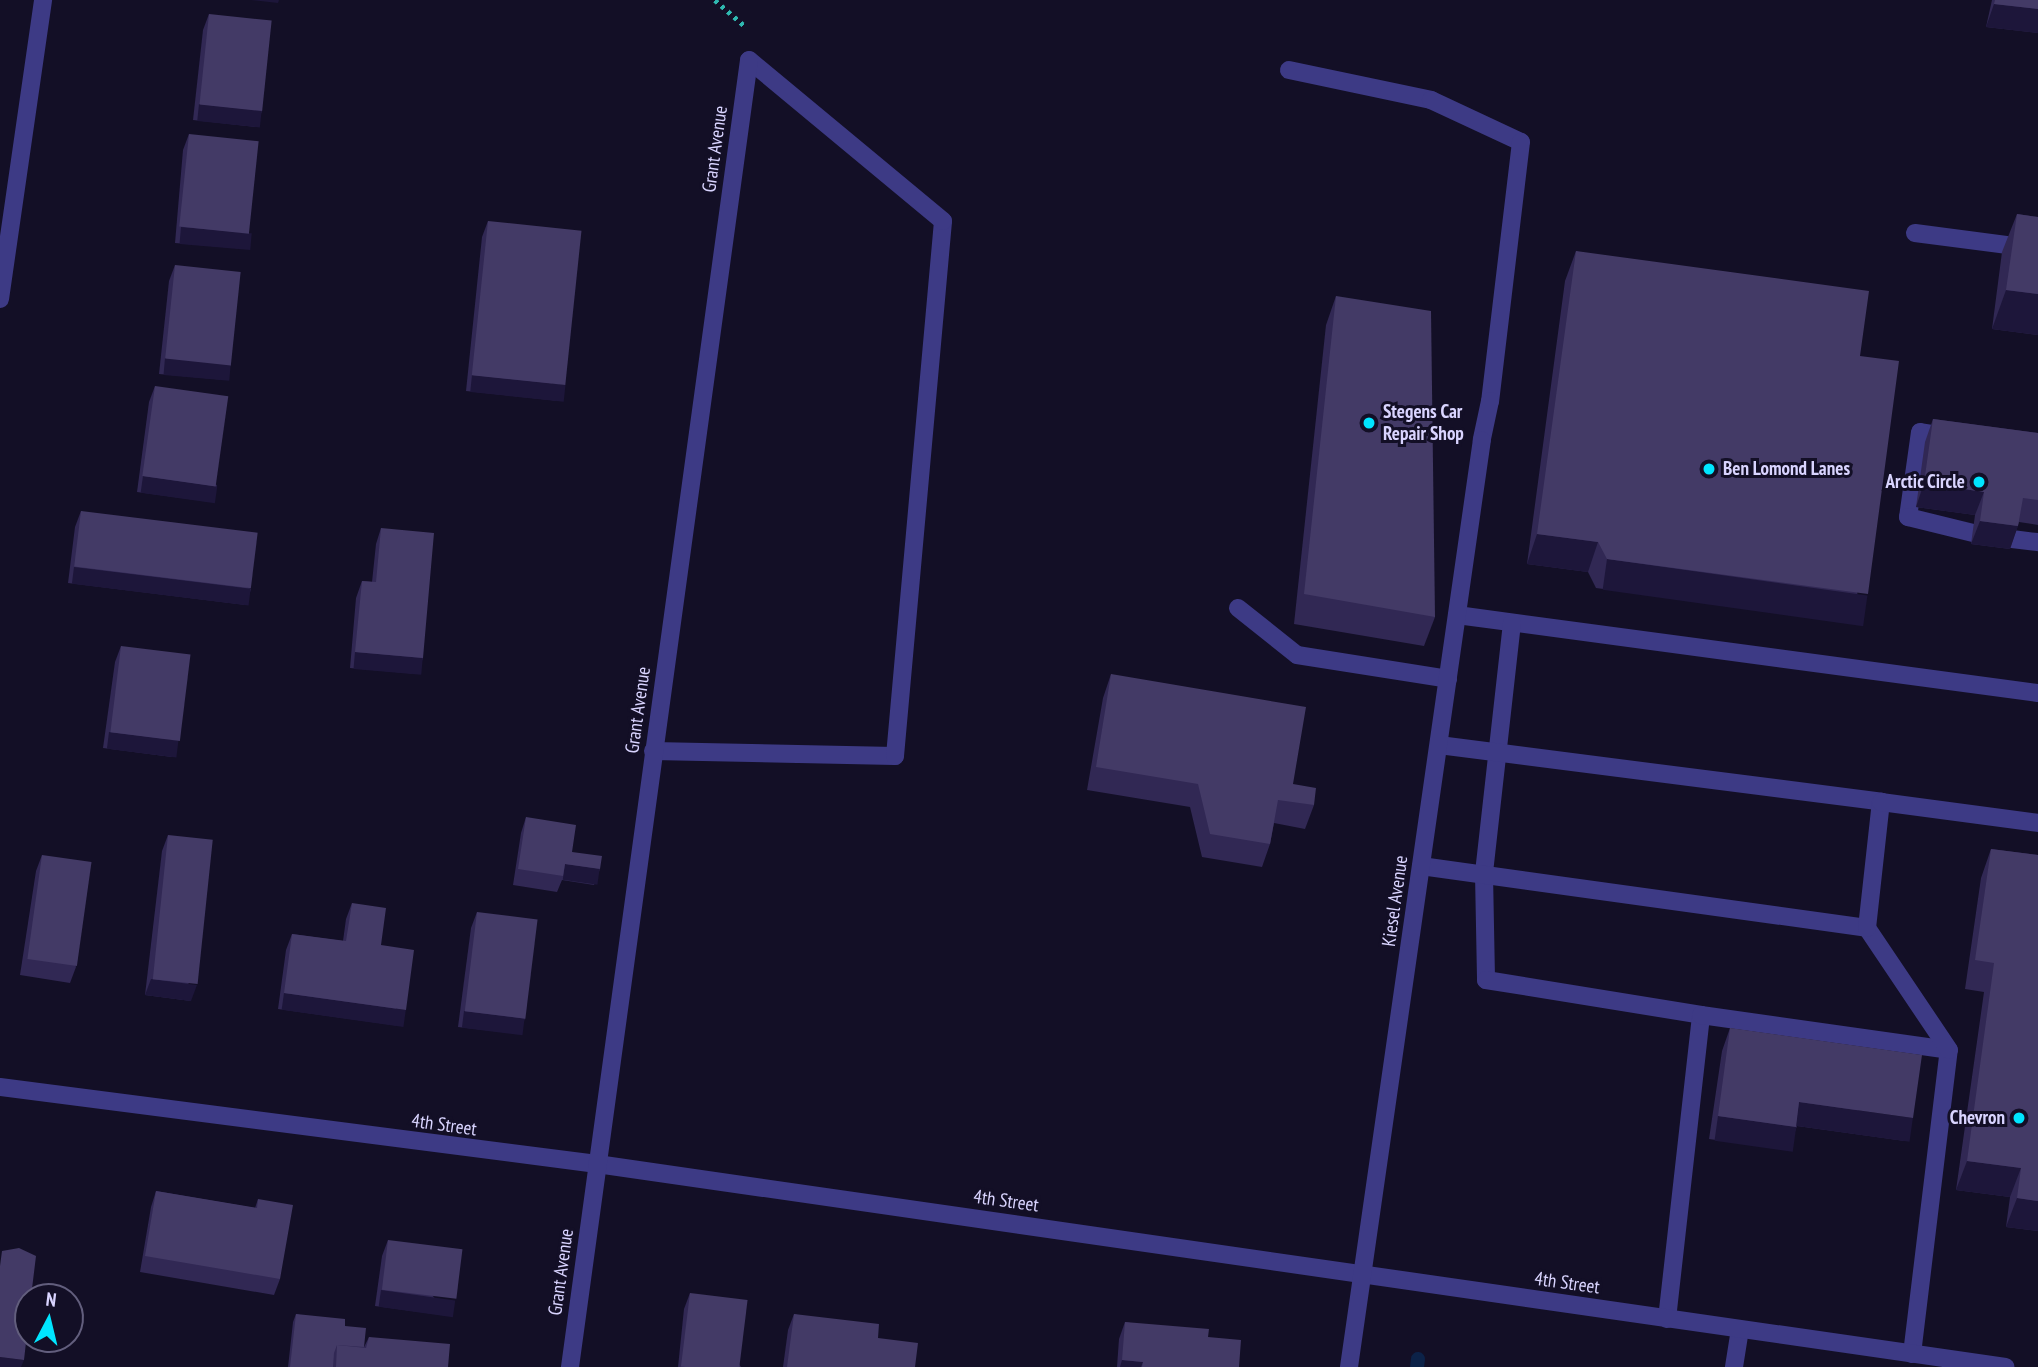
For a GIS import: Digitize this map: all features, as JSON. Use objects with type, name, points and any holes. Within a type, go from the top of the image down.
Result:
[{"type":"street","points":[[0,299],[6,219],[43,0]]},
{"type":"street","name":"Grant Avenue","points":[[570,1367],[653,751],[749,60],[943,221],[895,755],[653,751]]},
{"type":"street","name":"Kiesel Avenue","points":[[1289,70],[1431,100],[1521,142],[1490,401],[1482,440],[1349,1367]]},
{"type":"street","points":[[1915,233],[2038,249]]},
{"type":"street","points":[[1972,533],[1908,517],[1920,432],[1973,440]]},
{"type":"street","points":[[2012,539],[2038,542]]},
{"type":"street","points":[[1238,608],[1297,655],[1448,679]]},
{"type":"street","points":[[1457,615],[2038,693]]},
{"type":"street","points":[[1512,622],[1484,874],[1486,980],[1701,1015],[1949,1050]]},
{"type":"street","points":[[1438,745],[2038,823]]},
{"type":"street","points":[[1881,802],[1867,928],[1949,1050],[1912,1354]]},
{"type":"street","points":[[1421,866],[1867,928]]},
{"type":"street","points":[[1667,1318],[1701,1015]]},
{"type":"street","name":"4th Street","points":[[0,1087],[597,1164],[1999,1367]]},
{"type":"street","points":[[1734,1367],[1740,1329]]},
{"type":"building","points":[[1995,0],[2038,0],[2038,9],[1994,4]]},
{"type":"building","points":[[209,14],[272,21],[262,111],[199,105]]},
{"type":"building","points":[[189,134],[259,141],[249,234],[179,226]]},
{"type":"building","points":[[2017,214],[2038,217],[2038,294],[2006,290]]},
{"type":"building","points":[[488,221],[581,231],[565,385],[472,375]]},
{"type":"building","name":"Ben Lomond Lanes","points":[[1576,251],[1869,291],[1860,356],[1899,361],[1868,594],[1607,559],[1598,542],[1537,534]]},
{"type":"building","points":[[175,265],[241,272],[231,365],[165,358]]},
{"type":"building","name":"Stegens Car Repair Shop","points":[[1336,296],[1431,311],[1435,617],[1304,594]]},
{"type":"building","points":[[155,386],[228,396],[216,486],[142,476]]},
{"type":"building","name":"Arctic Circle","points":[[1933,419],[2038,433],[2038,500],[2023,498],[2018,526],[1980,521],[1984,492],[1924,483]]},
{"type":"building","points":[[81,511],[258,533],[251,588],[74,567]]},
{"type":"building","points":[[381,528],[434,533],[423,658],[355,652],[362,581],[376,582]]},
{"type":"building","points":[[121,646],[190,655],[180,741],[110,732]]},
{"type":"building","points":[[1111,674],[1306,707],[1293,784],[1316,788],[1314,805],[1278,800],[1270,844],[1210,834],[1198,784],[1096,767]]},
{"type":"building","points":[[526,817],[576,825],[572,852],[602,856],[600,869],[565,864],[563,876],[518,869]]},
{"type":"building","points":[[168,835],[213,840],[198,984],[153,979]]},
{"type":"building","points":[[1991,849],[2038,855],[2038,1201],[2017,1198],[2021,1168],[1967,1161],[1994,963],[1975,960]]},
{"type":"building","points":[[42,855],[92,862],[77,966],[27,959]]},
{"type":"building","points":[[352,903],[386,908],[381,945],[414,950],[406,1010],[284,993],[292,934],[346,941]]},
{"type":"building","points":[[477,912],[538,919],[525,1019],[465,1011]]},
{"type":"building","points":[[1730,1028],[1922,1055],[1913,1118],[1799,1102],[1796,1127],[1718,1116]]},
{"type":"building","points":[[156,1191],[257,1208],[258,1199],[293,1205],[280,1279],[145,1256]]},
{"type":"building","points":[[388,1240],[462,1249],[456,1299],[382,1290]]},
{"type":"building","points":[[19,1248],[36,1256],[33,1283],[14,1283],[14,1353],[25,1353],[24,1360],[0,1357],[2,1251]]},
{"type":"building","points":[[690,1293],[748,1300],[739,1367],[681,1366]]},
{"type":"building","points":[[296,1314],[345,1319],[345,1326],[366,1328],[364,1347],[337,1345],[333,1367],[290,1367]]},
{"type":"building","points":[[794,1314],[879,1324],[878,1338],[918,1343],[915,1367],[787,1367]]},
{"type":"building","points":[[1125,1322],[1209,1329],[1208,1337],[1241,1340],[1239,1367],[1142,1367],[1143,1362],[1122,1360]]},
{"type":"building","points":[[369,1337],[450,1344],[448,1367],[336,1367],[337,1345],[366,1348]]},
{"type":"waterway","points":[[1417,1367],[1418,1359]]},
{"type":"place","name":"Stegens Car Repair Shop","points":[[1369,423]]},
{"type":"place","name":"Ben Lomond Lanes","points":[[1709,469]]},
{"type":"place","name":"Arctic Circle","points":[[1979,482]]},
{"type":"place","name":"Chevron","points":[[2019,1118]]}]
